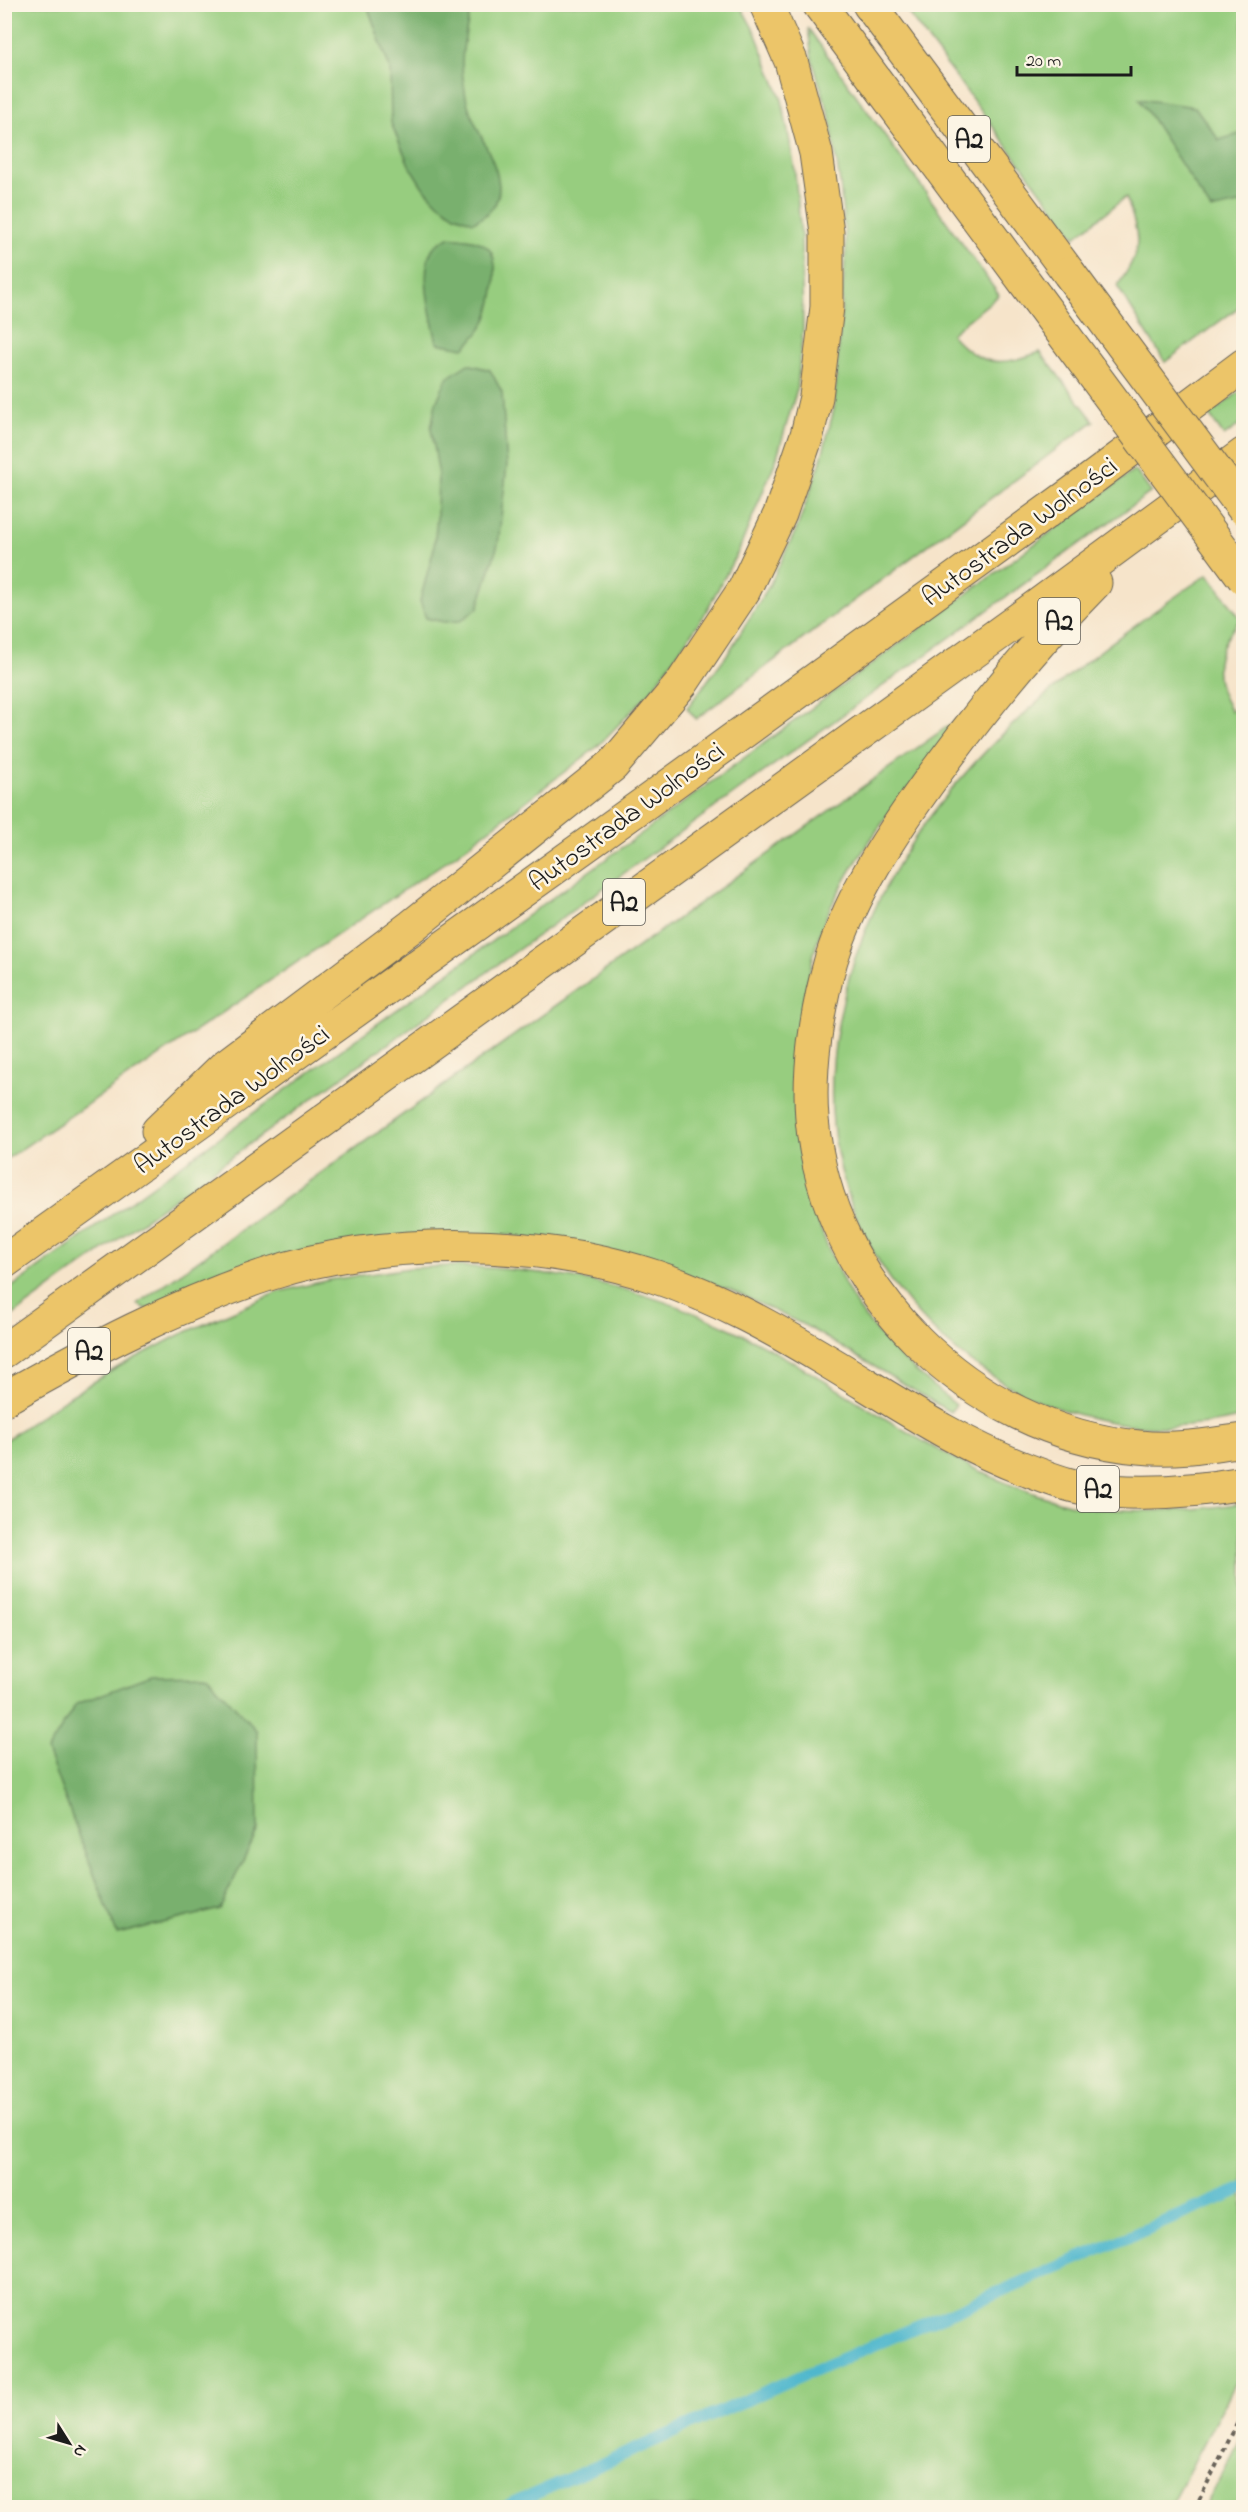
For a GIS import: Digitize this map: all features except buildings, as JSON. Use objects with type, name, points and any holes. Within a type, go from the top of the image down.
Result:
[{"type":"highway","name":"A2","points":[[79,1208],[224,1067],[412,926],[614,765],[682,683],[744,590],[780,514],[804,446],[816,397],[828,308],[827,232],[816,153],[791,61],[766,4]]},
{"type":"highway","name":"A2","points":[[819,4],[1244,578]]},
{"type":"highway","name":"A2","points":[[869,4],[1244,509]]},
{"type":"highway","name":"Autostrada Wolności","points":[[4,1262],[648,801],[1074,492],[1244,365]]},
{"type":"highway","name":"A2","points":[[4,1350],[1244,455]]},
{"type":"highway","name":"A2","points":[[1244,455],[1159,524],[1103,574],[1065,614],[988,701],[894,831],[862,883],[831,961],[815,1040],[812,1118],[826,1190],[839,1226],[852,1251],[877,1292],[900,1323],[955,1375],[991,1400],[1028,1419],[1067,1433],[1138,1447],[1194,1447],[1244,1440]]},
{"type":"highway","name":"A2","points":[[4,1399],[94,1349],[176,1309],[272,1273],[325,1260],[398,1250],[487,1247],[612,1264],[656,1276],[697,1292],[741,1312],[786,1337],[930,1424],[994,1458],[1040,1475],[1082,1488],[1123,1491],[1173,1492],[1244,1484]]},
{"type":"path","points":[[1195,2508],[1244,2410]]},
{"type":"green space","points":[[1209,4],[1243,10],[1243,304],[1165,362],[1117,286],[1132,263],[1137,243],[1126,197],[1075,237],[902,5]]},
{"type":"green space","points":[[5,5],[740,5],[755,32],[782,100],[794,164],[801,235],[803,328],[797,389],[776,460],[739,550],[703,617],[651,691],[597,747],[457,854],[5,1160]]},
{"type":"green space","points":[[367,5],[468,5],[470,12],[462,57],[465,91],[470,111],[496,171],[499,186],[497,200],[489,212],[473,222],[455,215],[438,203],[422,186],[409,165],[391,123],[390,69]]},
{"type":"green space","points":[[808,28],[999,295],[951,334],[972,353],[992,361],[1014,360],[1040,352],[1094,421],[696,719],[687,708],[729,652],[769,586],[797,528],[820,464],[834,409],[846,248],[840,183],[830,117],[812,60]]},
{"type":"green space","points":[[1139,99],[1195,107],[1219,140],[1243,133],[1243,203],[1211,210]]},
{"type":"green space","points":[[449,237],[485,245],[493,255],[495,263],[492,303],[487,318],[483,327],[464,348],[437,343],[426,281],[429,257],[433,248]]},
{"type":"green space","points":[[468,364],[490,370],[502,392],[507,465],[498,544],[478,608],[460,621],[444,622],[426,618],[420,601],[434,548],[437,517],[438,470],[431,428],[436,403],[447,378]]},
{"type":"green space","points":[[1243,389],[1243,422],[1224,436],[1209,415]]},
{"type":"green space","points":[[1135,470],[1151,492],[5,1321],[5,1292],[638,836]]},
{"type":"green space","points":[[1208,574],[1241,619],[1225,641],[1218,663],[1218,674],[1224,698],[1231,711],[1244,702],[1243,1417],[1174,1427],[1107,1421],[1043,1402],[984,1371],[932,1329],[889,1278],[857,1218],[837,1152],[832,1087],[839,1022],[855,958],[880,898],[909,847],[943,800],[981,756],[1067,677],[1113,641]]},
{"type":"green space","points":[[969,711],[874,835],[841,887],[827,915],[815,949],[800,1018],[795,1084],[799,1149],[806,1181],[815,1213],[841,1276],[857,1306],[878,1334],[956,1405],[950,1412],[808,1327],[731,1290],[511,1235],[146,1309],[137,1304]]},
{"type":"green space","points":[[451,1266],[525,1271],[594,1282],[662,1301],[696,1314],[774,1351],[942,1452],[985,1474],[1030,1492],[1081,1507],[1096,1509],[1176,1510],[1243,1503],[1243,2369],[1170,2507],[5,2508],[4,1441],[67,1398],[120,1366],[177,1336],[278,1292],[329,1280],[410,1268]]},
{"type":"green space","points":[[206,1675],[257,1731],[258,1829],[220,1909],[117,1934],[47,1751],[76,1704],[151,1676]]},
{"type":"green space","points":[[1243,2435],[1243,2507],[1205,2507]]},
{"type":"waterway","points":[[503,2508],[787,2382],[1244,2188]]}]
